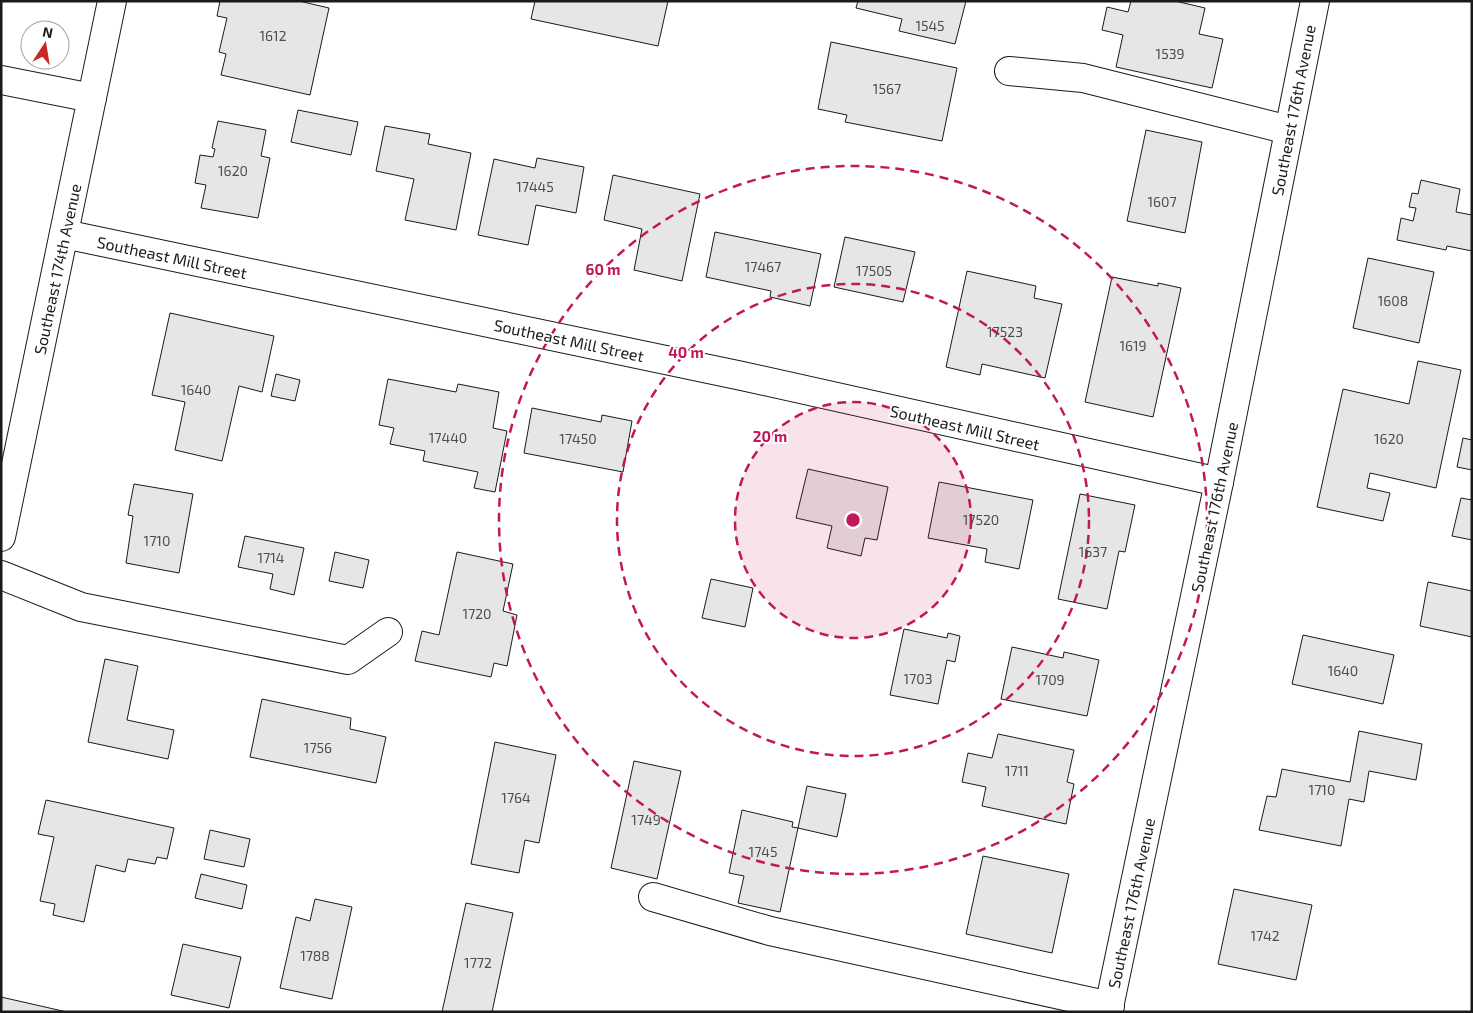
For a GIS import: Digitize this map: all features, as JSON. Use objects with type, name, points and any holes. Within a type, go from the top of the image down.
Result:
[{"type":"street","name":"Southeast 174th Avenue","points":[[1,537],[112,1]]},
{"type":"street","name":"Southeast 176th Avenue","points":[[1109,1009],[1219,482],[1315,1]]},
{"type":"street","points":[[1009,71],[1083,78],[1289,130]]},
{"type":"street","points":[[1,80],[92,98]]},
{"type":"street","name":"Southeast Mill Street","points":[[64,234],[742,376],[1219,482]]},
{"type":"street","points":[[1,575],[81,607],[348,660],[388,632]]},
{"type":"street","points":[[653,897],[770,931],[1109,1009]]},
{"type":"building","points":[[220,1],[299,1],[329,8],[310,95],[221,75],[226,54],[219,52],[227,18],[217,16]]},
{"type":"building","points":[[535,1],[668,1],[658,46],[531,19]]},
{"type":"building","points":[[858,1],[966,1],[955,44],[899,31],[902,19],[856,8]]},
{"type":"building","points":[[1131,1],[1175,1],[1205,8],[1199,34],[1223,39],[1212,88],[1116,67],[1123,35],[1102,30],[1107,7],[1128,12]]},
{"type":"building","points":[[831,42],[957,68],[942,141],[845,122],[847,115],[818,109]]},
{"type":"building","points":[[298,110],[358,122],[351,155],[291,142]]},
{"type":"building","points":[[218,121],[266,130],[261,156],[270,158],[258,218],[201,208],[206,185],[195,183],[200,155],[213,157],[215,149],[212,148]]},
{"type":"building","points":[[385,126],[430,134],[428,144],[471,153],[456,230],[405,220],[414,179],[376,171]]},
{"type":"building","points":[[1146,130],[1202,142],[1185,233],[1127,221]]},
{"type":"building","points":[[537,158],[584,167],[576,213],[536,205],[528,245],[478,235],[494,159],[535,168]]},
{"type":"building","points":[[613,175],[700,194],[682,281],[634,270],[642,229],[604,220]]},
{"type":"building","points":[[1421,180],[1460,189],[1456,212],[1472,215],[1472,251],[1447,246],[1446,250],[1397,240],[1401,218],[1413,221],[1416,208],[1409,207],[1412,193],[1418,194]]},
{"type":"building","points":[[715,232],[821,254],[810,306],[770,297],[771,291],[706,277]]},
{"type":"building","points":[[845,237],[915,252],[903,302],[834,287]]},
{"type":"building","points":[[1368,258],[1434,272],[1419,343],[1353,328]]},
{"type":"building","points":[[967,271],[1036,286],[1034,298],[1062,304],[1045,378],[982,364],[980,375],[946,367]]},
{"type":"building","points":[[1112,277],[1158,286],[1158,283],[1181,288],[1153,417],[1085,402]]},
{"type":"building","points":[[170,313],[274,336],[262,392],[239,386],[222,461],[175,450],[185,402],[152,395]]},
{"type":"building","points":[[1418,361],[1461,370],[1436,488],[1370,473],[1367,488],[1390,493],[1383,521],[1317,507],[1343,389],[1409,404]]},
{"type":"building","points":[[276,374],[300,380],[295,401],[271,396]]},
{"type":"building","points":[[388,379],[456,392],[458,384],[499,392],[493,428],[507,431],[495,492],[474,488],[478,472],[423,461],[425,451],[390,444],[394,428],[379,425]]},
{"type":"building","points":[[532,408],[601,422],[602,415],[632,421],[623,472],[524,453]]},
{"type":"building","points":[[1463,438],[1472,440],[1472,470],[1457,467]]},
{"type":"building","points":[[808,469],[888,487],[877,540],[865,538],[861,556],[827,548],[832,526],[796,518]]},
{"type":"building","points":[[939,482],[1033,500],[1019,569],[985,562],[987,549],[928,538]]},
{"type":"building","points":[[134,484],[193,494],[179,573],[126,563],[133,516],[128,515]]},
{"type":"building","points":[[1080,494],[1135,505],[1125,552],[1119,551],[1107,609],[1058,599]]},
{"type":"building","points":[[1461,498],[1472,500],[1472,540],[1452,536]]},
{"type":"building","points":[[245,536],[304,548],[294,595],[270,589],[273,574],[238,567]]},
{"type":"building","points":[[335,552],[369,560],[363,588],[329,581]]},
{"type":"building","points":[[457,552],[513,564],[503,611],[517,615],[507,666],[494,663],[491,677],[415,661],[422,631],[439,635]]},
{"type":"building","points":[[711,579],[753,588],[745,627],[702,618]]},
{"type":"building","points":[[1428,582],[1472,591],[1472,637],[1420,626]]},
{"type":"building","points":[[904,629],[947,638],[948,633],[960,636],[955,662],[947,660],[938,704],[890,695]]},
{"type":"building","points":[[1303,635],[1394,655],[1383,704],[1292,684]]},
{"type":"building","points":[[1012,647],[1063,658],[1064,652],[1099,660],[1087,716],[1001,699]]},
{"type":"building","points":[[105,659],[138,666],[127,720],[174,730],[168,759],[88,742]]},
{"type":"building","points":[[262,699],[351,718],[350,729],[386,737],[376,783],[250,757]]},
{"type":"building","points":[[1359,731],[1422,744],[1416,780],[1369,771],[1364,802],[1349,799],[1341,846],[1259,830],[1267,796],[1276,797],[1282,769],[1350,782]]},
{"type":"building","points":[[998,734],[1074,750],[1067,782],[1074,784],[1066,824],[982,806],[986,787],[962,782],[968,753],[992,758]]},
{"type":"building","points":[[495,742],[556,755],[539,843],[525,840],[519,873],[471,864]]},
{"type":"building","points":[[634,761],[681,771],[657,879],[611,868]]},
{"type":"building","points":[[807,786],[846,794],[837,837],[798,828]]},
{"type":"building","points":[[46,800],[174,828],[167,859],[157,857],[155,864],[128,859],[125,872],[96,865],[84,922],[53,915],[55,904],[40,901],[54,837],[38,834]]},
{"type":"building","points":[[742,810],[793,822],[792,827],[798,828],[780,912],[738,903],[744,876],[729,873]]},
{"type":"building","points":[[210,830],[250,839],[244,867],[204,859]]},
{"type":"building","points":[[983,856],[1069,874],[1052,953],[966,934]]},
{"type":"building","points":[[201,874],[247,885],[242,909],[195,898]]},
{"type":"building","points":[[1234,889],[1312,905],[1296,980],[1218,964]]},
{"type":"building","points":[[315,899],[352,907],[332,999],[280,988],[296,917],[310,921]]},
{"type":"building","points":[[466,903],[513,913],[492,1012],[442,1012]]},
{"type":"building","points":[[183,944],[241,957],[229,1008],[171,995]]},
{"type":"building","points":[[1,997],[67,1012],[1,1012]]}]
